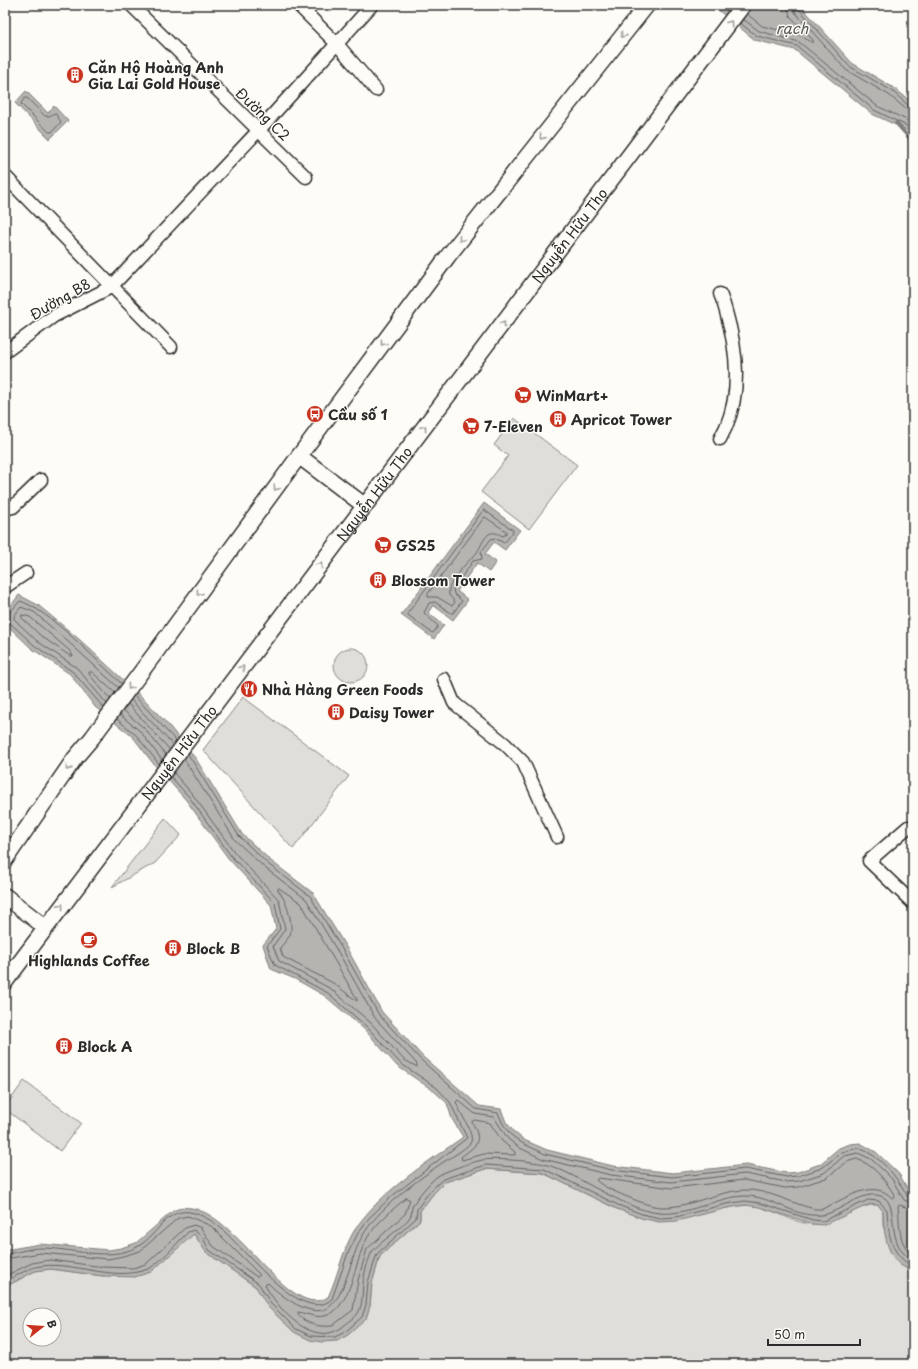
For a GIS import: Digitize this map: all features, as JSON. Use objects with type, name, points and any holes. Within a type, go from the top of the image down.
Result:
[{"type":"main road","points":[[5,860],[71,763],[92,738],[153,656],[298,456],[448,256],[647,5]]},
{"type":"main road","name":"Nguyễn Hữu Thọ","points":[[5,982],[45,927],[743,5]]},
{"type":"main road","points":[[298,456],[365,506]]},
{"type":"main road","points":[[5,896],[45,927]]},
{"type":"street","name":"Đường C2","points":[[131,5],[306,177]]},
{"type":"street","points":[[298,5],[337,44],[376,90]]},
{"type":"street","name":"Đường B8","points":[[5,352],[54,316],[111,287],[258,130],[372,5]]},
{"type":"street","points":[[5,176],[111,287],[171,347]]},
{"type":"street","points":[[720,294],[732,334],[737,369],[734,401],[727,426],[720,438]]},
{"type":"street","points":[[5,509],[13,507],[41,480]]},
{"type":"street","points":[[5,587],[26,573]]},
{"type":"street","points":[[444,679],[454,702],[505,744],[523,762],[557,837]]},
{"type":"street","points":[[908,827],[869,861],[913,903]]},
{"type":"shaded area","points":[[514,418],[577,465],[529,529],[481,492],[508,456],[494,445]]},
{"type":"shaded area","points":[[348,648],[354,648],[363,653],[367,659],[367,671],[363,677],[354,682],[348,682],[339,677],[334,668],[334,662],[339,653]]},
{"type":"shaded area","points":[[243,697],[349,776],[293,849],[203,750]]},
{"type":"shaded area","points":[[165,818],[181,835],[155,863],[112,887]]},
{"type":"shaded area","points":[[24,1081],[81,1123],[60,1151],[5,1109]]},
{"type":"shaded area","points":[[485,1169],[543,1173],[617,1209],[727,1208],[754,1205],[793,1220],[807,1224],[814,1224],[823,1223],[864,1207],[879,1205],[883,1211],[883,1226],[899,1264],[913,1272],[913,1364],[5,1364],[5,1287],[35,1271],[51,1269],[103,1276],[194,1234],[206,1252],[256,1287],[348,1335],[355,1328],[370,1306],[372,1283],[380,1256],[420,1220],[420,1211],[433,1194],[445,1182]]},
{"type":"water","name":"rạch","points":[[712,5],[800,5],[852,63],[894,88],[913,103],[913,133],[872,114],[795,50],[755,40]]},
{"type":"water","points":[[26,91],[48,113],[54,106],[68,121],[50,139],[15,103]]},
{"type":"water","points":[[484,503],[520,530],[505,550],[494,542],[485,554],[496,562],[489,572],[477,563],[457,591],[468,600],[453,620],[433,605],[428,613],[444,625],[434,639],[401,615]]},
{"type":"water","points":[[19,595],[38,605],[80,640],[144,699],[170,727],[196,759],[242,834],[271,861],[313,893],[349,952],[382,1012],[423,1057],[479,1106],[501,1109],[506,1122],[514,1132],[524,1140],[547,1150],[613,1166],[673,1173],[746,1165],[787,1173],[798,1172],[820,1164],[839,1148],[850,1144],[860,1143],[876,1152],[899,1174],[913,1198],[913,1272],[899,1264],[891,1253],[886,1239],[883,1211],[878,1205],[870,1204],[824,1225],[812,1224],[759,1207],[745,1205],[727,1208],[677,1221],[659,1222],[641,1218],[617,1209],[543,1173],[485,1169],[445,1182],[433,1194],[420,1211],[420,1220],[380,1256],[372,1283],[370,1306],[366,1319],[348,1335],[337,1341],[322,1342],[310,1340],[294,1332],[268,1307],[256,1287],[206,1252],[194,1234],[151,1272],[135,1277],[103,1276],[51,1269],[35,1271],[5,1287],[5,1250],[40,1244],[109,1250],[121,1248],[136,1243],[173,1211],[193,1208],[213,1217],[233,1234],[293,1292],[311,1301],[328,1297],[350,1239],[364,1217],[389,1192],[419,1168],[463,1137],[452,1119],[447,1103],[434,1091],[397,1066],[365,1030],[325,996],[295,979],[271,969],[263,945],[276,929],[271,905],[228,858],[186,800],[152,762],[133,737],[95,707],[70,674],[31,648],[5,623],[5,613]]},
{"type":"waterway","points":[[896,123],[913,142]]},
{"type":"place","name":"Căn Hộ Hoàng Anh Gia Lai Gold House","points":[[75,75]]},
{"type":"place","name":"WinMart+","points":[[523,395]]},
{"type":"place","name":"Cầu số 1","points":[[315,414]]},
{"type":"place","name":"Apricot Tower","points":[[558,419]]},
{"type":"place","name":"7-Eleven","points":[[471,426]]},
{"type":"place","name":"GS25","points":[[383,545]]},
{"type":"place","name":"Blossom Tower","points":[[378,580]]},
{"type":"place","name":"Nhà Hàng Green Foods","points":[[249,689]]},
{"type":"place","name":"Daisy Tower","points":[[336,712]]},
{"type":"place","name":"Highlands Coffee","points":[[89,940]]},
{"type":"place","name":"Block B","points":[[173,948]]},
{"type":"place","name":"Block A","points":[[64,1046]]}]
